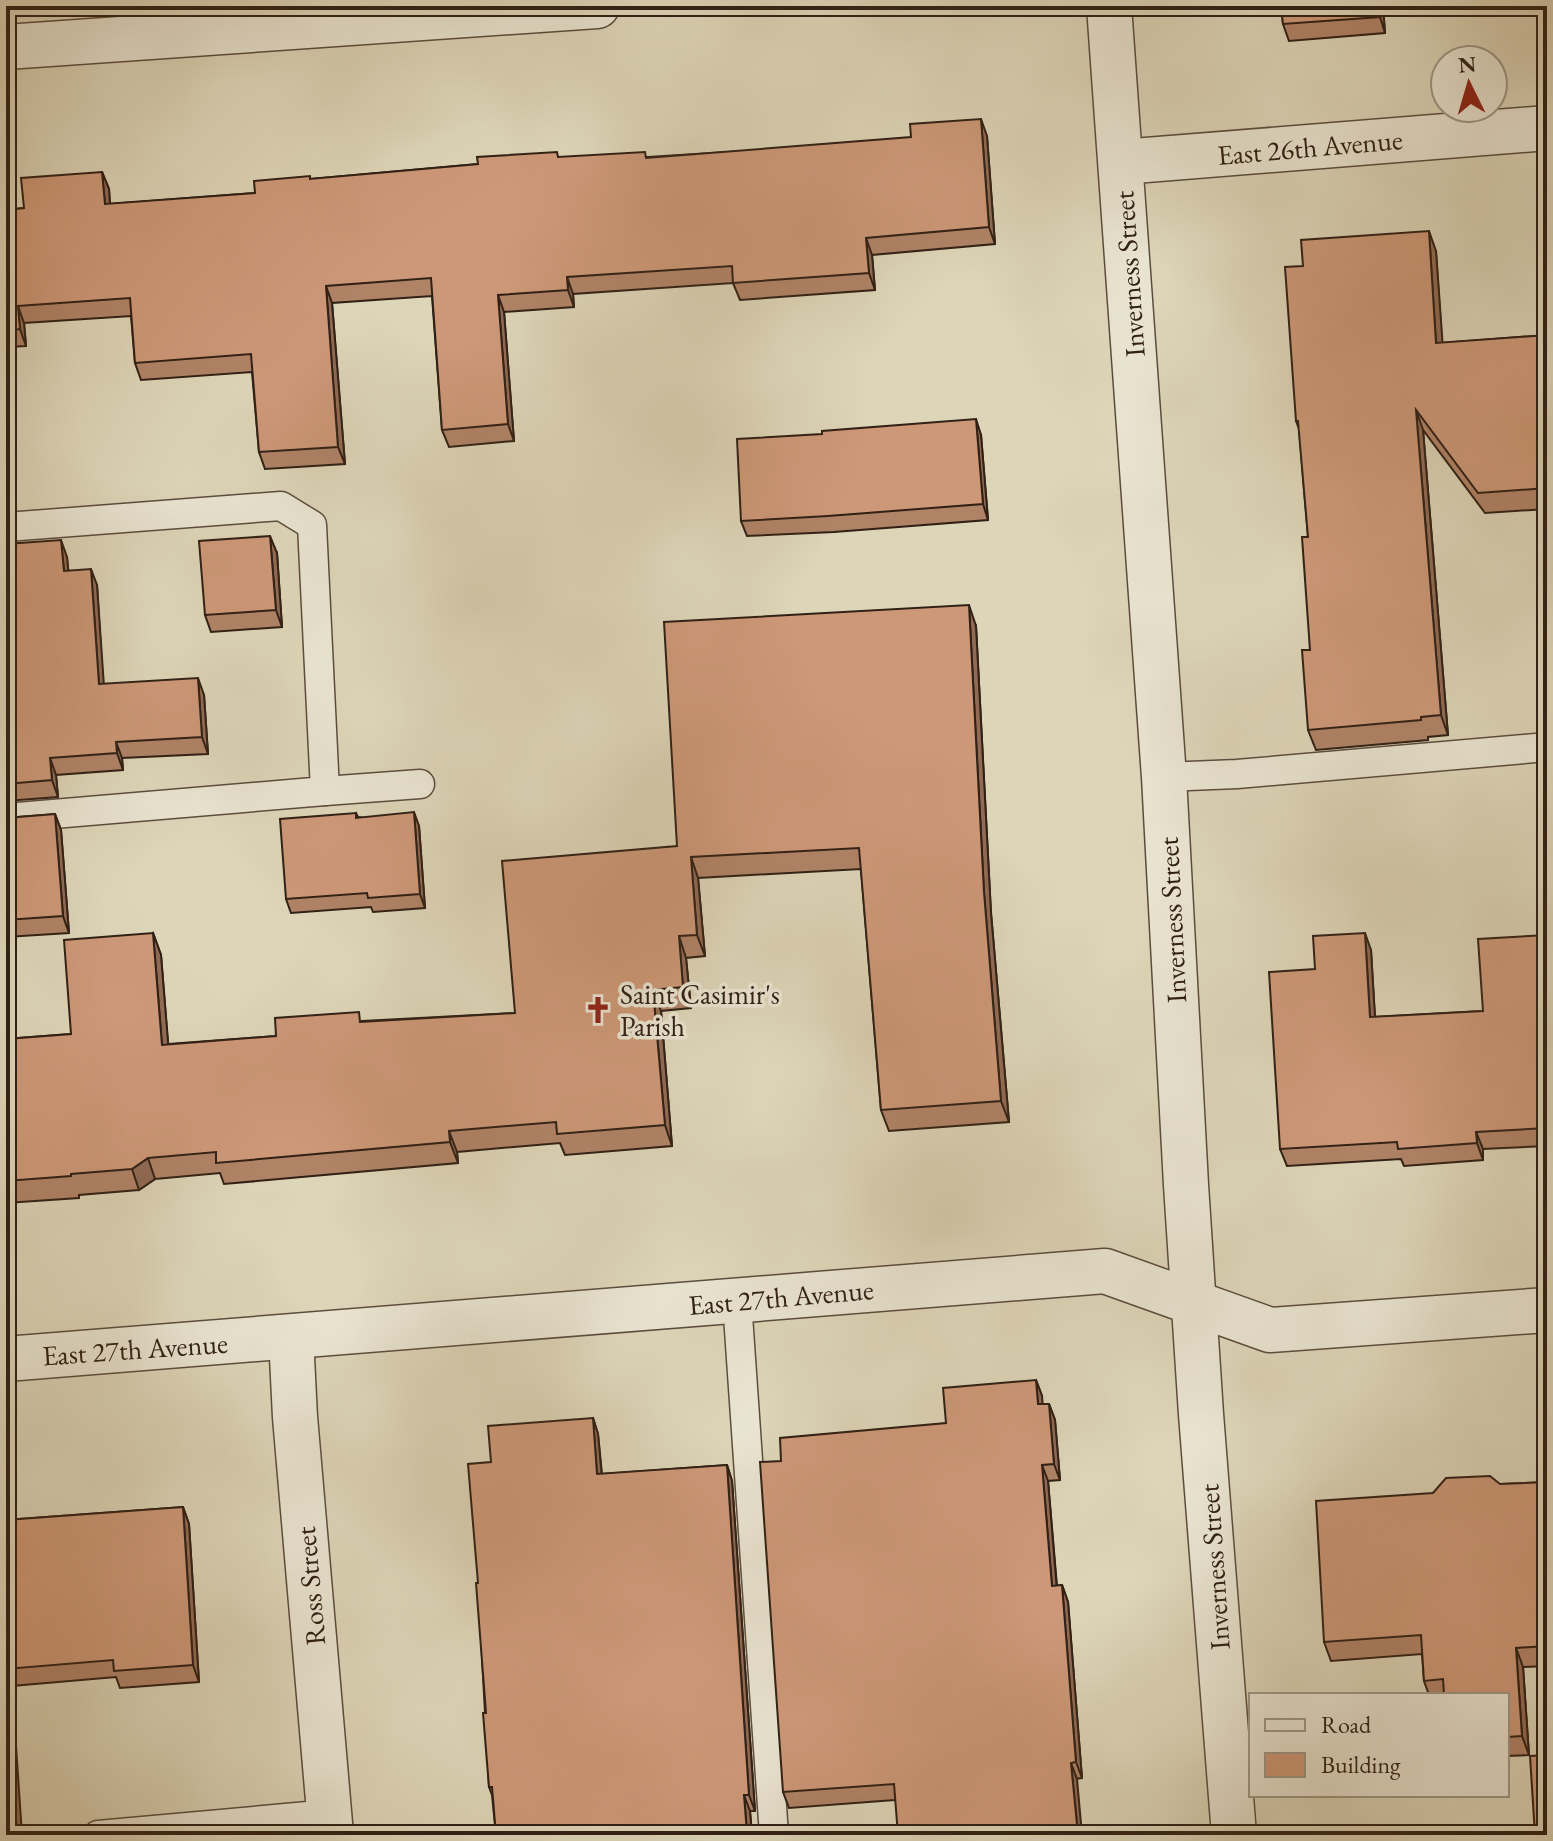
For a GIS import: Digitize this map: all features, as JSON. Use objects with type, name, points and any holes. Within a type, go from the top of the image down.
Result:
[{"type":"street","points":[[6,47],[597,6]]},
{"type":"street","name":"Inverness Street","points":[[1109,6],[1164,777],[1194,1304],[1234,1835]]},
{"type":"street","name":"East 26th Avenue","points":[[1121,162],[1547,128]]},
{"type":"street","name":"East 27th Avenue","points":[[6,1359],[1105,1271],[1270,1330],[1547,1310]]},
{"type":"street","name":"Ross Street","points":[[291,1337],[295,1417],[331,1825]]},
{"type":"lane","points":[[6,527],[281,506],[312,525],[325,791]]},
{"type":"lane","points":[[1164,777],[1237,774],[1547,747]]},
{"type":"lane","points":[[6,818],[420,784]]},
{"type":"lane","points":[[737,1301],[774,1835]]},
{"type":"lane","points":[[98,1835],[331,1825]]},
{"type":"building","points":[[1281,6],[1379,6],[1380,17],[1283,24]]},
{"type":"building","points":[[981,119],[989,227],[866,238],[869,273],[733,283],[732,266],[567,277],[568,290],[498,295],[508,424],[442,430],[431,278],[326,286],[338,447],[259,452],[251,354],[135,363],[130,298],[18,306],[20,329],[6,330],[6,210],[24,208],[21,178],[102,172],[105,204],[255,193],[254,181],[478,164],[477,157],[557,152],[558,157],[645,152],[646,158],[911,137],[910,124]]},
{"type":"building","points":[[1429,231],[1436,343],[1547,335],[1547,488],[1478,493],[1416,410],[1441,715],[1421,717],[1421,720],[1308,730],[1302,650],[1310,650],[1302,537],[1308,537],[1285,267],[1303,266],[1301,240]]},
{"type":"building","points":[[976,419],[983,504],[741,521],[737,439]]},
{"type":"building","points":[[270,536],[276,610],[205,615],[199,541]]},
{"type":"building","points":[[61,540],[64,571],[91,569],[99,684],[198,678],[202,737],[116,742],[117,753],[50,758],[52,780],[6,784],[6,544]]},
{"type":"building","points":[[969,605],[984,892],[1001,1101],[881,1110],[859,848],[691,857],[697,935],[679,936],[683,987],[653,990],[665,1125],[557,1134],[556,1122],[449,1131],[450,1142],[216,1163],[216,1152],[148,1158],[132,1169],[6,1181],[6,1039],[71,1034],[64,940],[153,933],[162,1045],[276,1036],[275,1018],[359,1012],[360,1022],[515,1013],[502,861],[677,846],[664,622]]},
{"type":"building","points":[[414,812],[420,894],[368,898],[367,893],[286,899],[280,819],[356,813],[356,818]]},
{"type":"building","points":[[55,814],[63,916],[6,920],[6,818]]},
{"type":"building","points":[[1365,933],[1370,1017],[1483,1011],[1478,939],[1547,935],[1547,1128],[1476,1132],[1477,1143],[1398,1149],[1397,1142],[1280,1149],[1269,972],[1315,969],[1313,936]]},
{"type":"building","points":[[1036,1380],[1038,1404],[1049,1404],[1054,1464],[1042,1465],[1052,1586],[1062,1585],[1076,1762],[1071,1763],[1078,1835],[898,1835],[894,1784],[783,1792],[760,1462],[781,1461],[780,1438],[946,1423],[943,1388]]},
{"type":"building","points":[[593,1418],[597,1474],[727,1465],[749,1795],[744,1795],[747,1833],[496,1835],[483,1713],[486,1713],[468,1464],[491,1462],[488,1426]]},
{"type":"building","points":[[1490,1476],[1500,1484],[1547,1482],[1547,1646],[1516,1648],[1522,1736],[1509,1737],[1509,1693],[1444,1693],[1443,1679],[1424,1681],[1421,1635],[1324,1642],[1316,1501],[1433,1493],[1446,1478]]},
{"type":"building","points":[[183,1507],[193,1665],[114,1671],[113,1660],[6,1669],[6,1520]]},
{"type":"building","points":[[6,1674],[17,1835],[6,1835]]},
{"type":"building","points":[[1547,1755],[1547,1835],[1535,1835],[1530,1756]]},
{"type":"place","name":"Saint Casimir's Parish","points":[[598,1010]]}]
